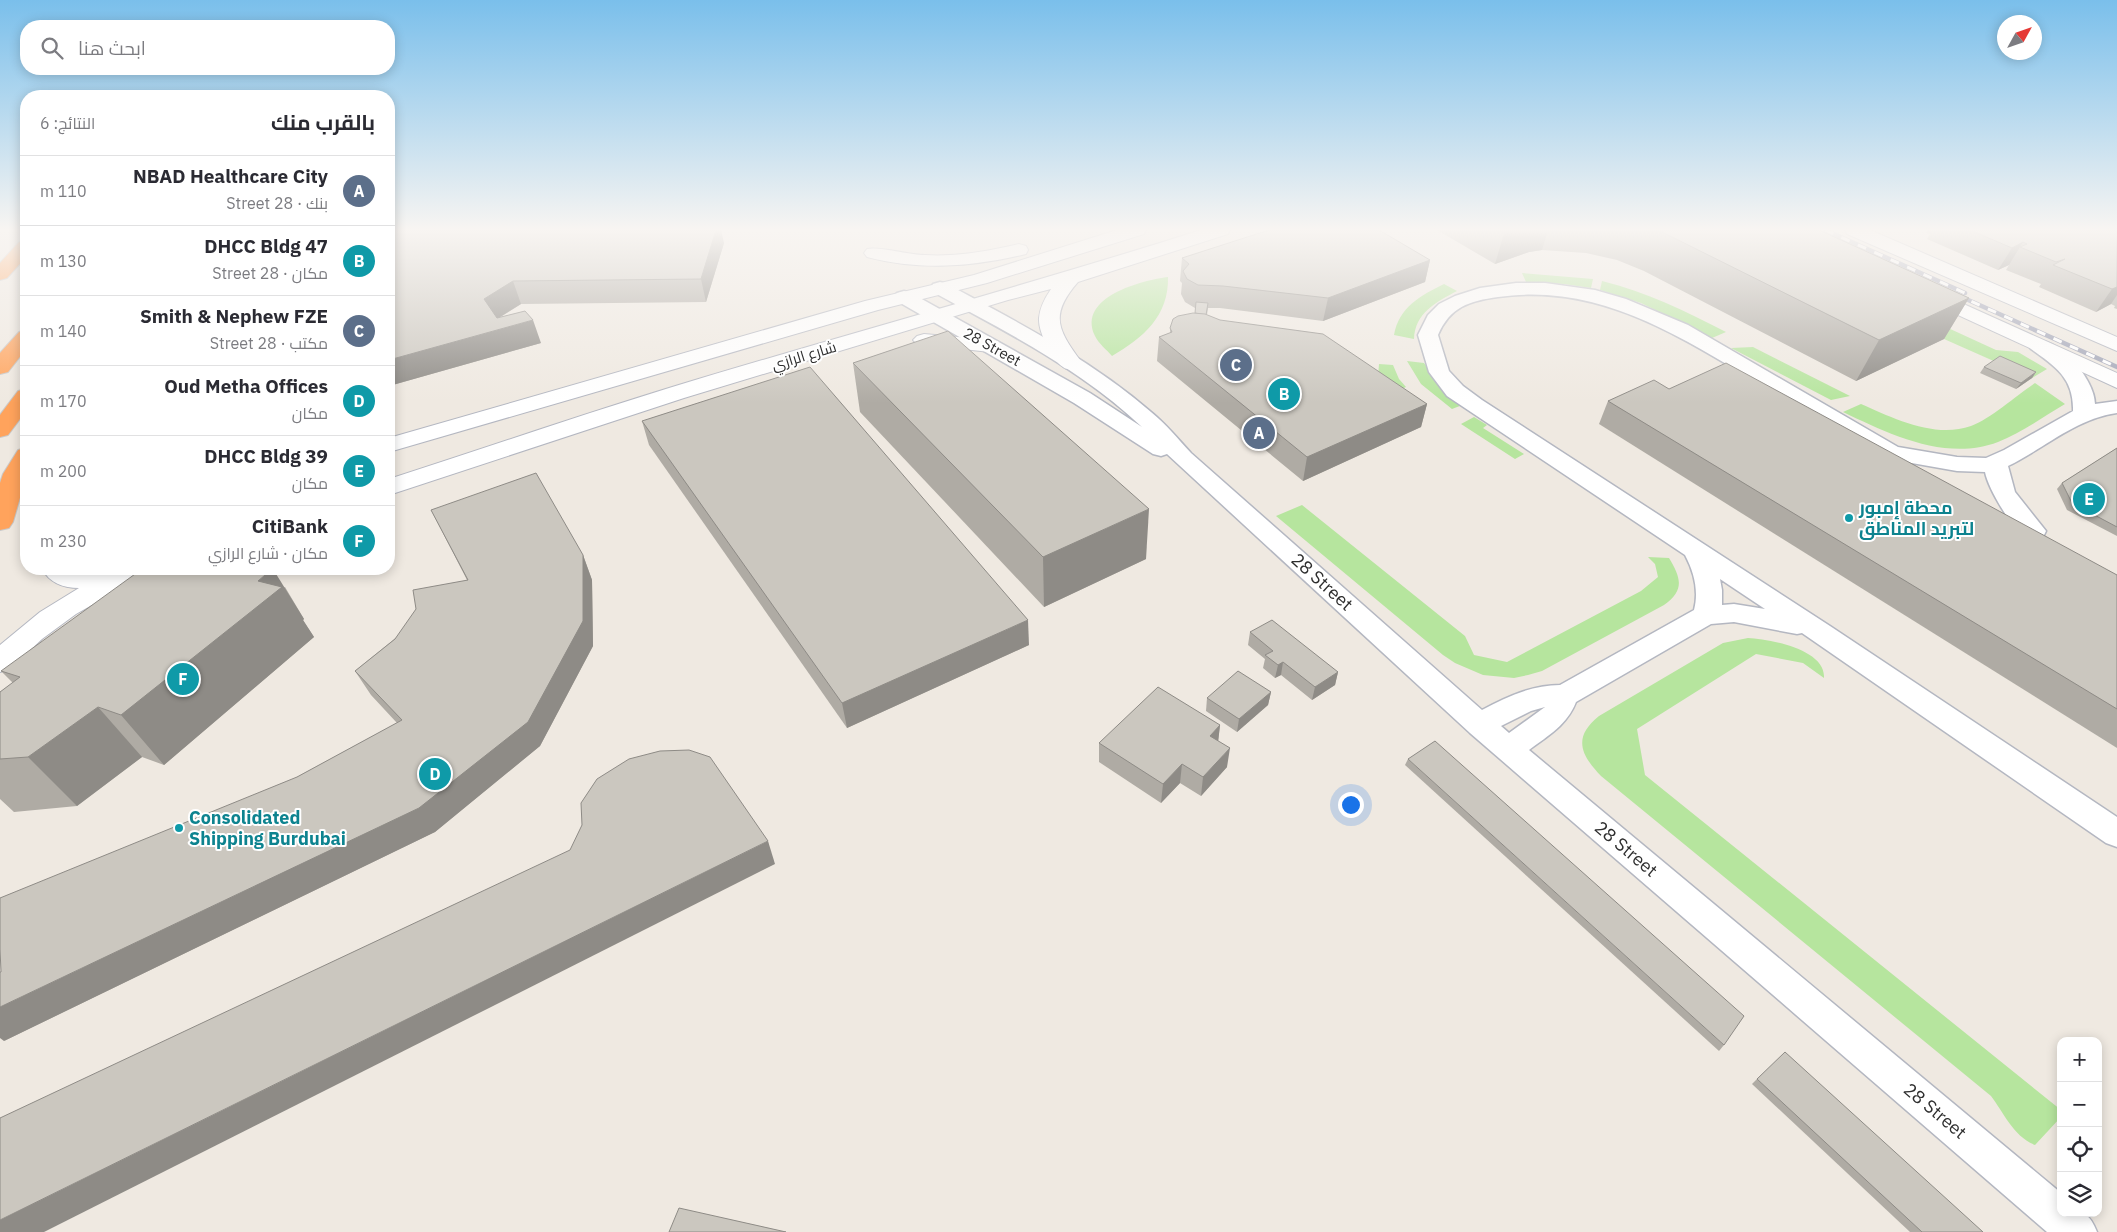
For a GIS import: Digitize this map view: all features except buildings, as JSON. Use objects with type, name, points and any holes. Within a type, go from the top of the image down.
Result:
[{"type":"highway","points":[[0,368],[20,343]]},
{"type":"highway","points":[[0,430],[20,404]]},
{"type":"highway","points":[[0,522],[15,474],[20,465]]},
{"type":"street","name":"شارع الرازي","points":[[395,485],[676,393],[936,315],[1036,287]]},
{"type":"street","points":[[1063,287],[1055,296],[1048,320],[1055,342],[1071,363]]},
{"type":"street","points":[[1985,287],[2117,345]]},
{"type":"street","name":"شارع الرازي","points":[[395,443],[872,305],[940,288]]},
{"type":"street","name":"28 Street","points":[[940,288],[1071,363],[1110,390],[1145,418],[1183,458],[1480,725],[2078,1232]]},
{"type":"street","points":[[1914,288],[2117,381]]},
{"type":"street","points":[[1947,484],[1885,450],[1681,329],[1619,303],[1573,292],[1545,289],[1487,292],[1462,300],[1446,308],[1435,319],[1428,335],[1438,372],[1456,391],[1482,410],[1822,633],[2117,834]]},
{"type":"street","name":"28 Street","points":[[904,297],[1082,398],[1152,444],[1183,458]]},
{"type":"street","points":[[804,356],[853,345],[912,340],[947,341],[990,346]]},
{"type":"street","points":[[2038,344],[2072,372],[2082,387],[2085,400],[2084,412]]},
{"type":"street","points":[[1885,450],[1932,461],[1955,464],[1996,462],[2084,412],[2117,407]]},
{"type":"street","points":[[1988,507],[2043,536],[2008,501],[2000,487],[1996,474],[1996,462]]},
{"type":"street","points":[[1695,551],[1708,577],[1710,599],[1706,615]]},
{"type":"street","points":[[62,575],[75,579],[101,575]]},
{"type":"street","points":[[0,662],[32,631],[58,611],[131,575]]},
{"type":"street","points":[[1480,725],[1530,699],[1552,694],[1565,695],[1706,615],[1734,613],[1766,617],[1822,633]]},
{"type":"street","points":[[1508,749],[1553,717],[1559,710],[1565,695]]},
{"type":"green space","points":[[1128,287],[1167,287],[1164,303],[1152,324],[1134,342],[1112,356],[1095,336],[1092,322],[1095,311],[1103,301]]},
{"type":"green space","points":[[1437,287],[1450,287],[1457,291],[1428,309],[1418,322],[1414,339],[1394,335],[1397,325],[1406,310],[1427,293]]},
{"type":"green space","points":[[1601,287],[1626,287],[1650,296],[1726,332],[1712,338],[1641,303],[1600,290]]},
{"type":"green space","points":[[1898,305],[1996,350],[2018,352],[2047,369],[2032,378],[1944,339]]},
{"type":"green space","points":[[1753,347],[1850,396],[1831,400],[1731,348]]},
{"type":"green space","points":[[1407,361],[1424,363],[1432,374],[1465,404],[1452,409],[1421,384]]},
{"type":"green space","points":[[1379,364],[1393,365],[1399,379],[1406,387],[1383,397],[1378,377]]},
{"type":"green space","points":[[2035,383],[2065,404],[2015,434],[1998,442],[1978,447],[1958,449],[1918,443],[1879,429],[1843,412],[1861,404],[1914,425],[1943,430],[1957,429],[1978,423]]},
{"type":"green space","points":[[1474,417],[1487,425],[1483,428],[1524,454],[1515,459],[1461,424]]},
{"type":"green space","points":[[1302,505],[1465,636],[1474,655],[1507,662],[1641,591],[1658,577],[1655,564],[1648,557],[1669,558],[1678,578],[1678,589],[1664,605],[1542,671],[1514,678],[1483,675],[1455,663],[1443,655],[1276,516]]},
{"type":"green space","points":[[1748,638],[1782,643],[1806,653],[1816,660],[1822,668],[1824,678],[1803,663],[1756,654],[1637,729],[1645,775],[2057,1107],[2057,1121],[2035,1145],[2027,1141],[2015,1130],[1991,1096],[1601,776],[1588,760],[1582,746],[1583,738],[1585,731],[1599,716],[1723,643]]},
{"type":"railway","points":[[1953,287],[1965,293]]},
{"type":"railway","points":[[1955,294],[2117,367]]},
{"type":"place","name":"Smith & Nephew FZE","points":[[1236,365]]},
{"type":"place","name":"DHCC Bldg 47","points":[[1284,394]]},
{"type":"place","name":"NBAD Healthcare City","points":[[1259,433]]},
{"type":"place","name":"DHCC Bldg 39","points":[[2089,499]]},
{"type":"place","name":"محطة إمبور لتبريد المناطق","points":[[1849,518]]},
{"type":"place","name":"CitiBank","points":[[183,679]]},
{"type":"place","name":"Oud Metha Offices","points":[[435,774]]},
{"type":"place","name":"Consolidated Shipping Burdubai","points":[[179,828]]}]
